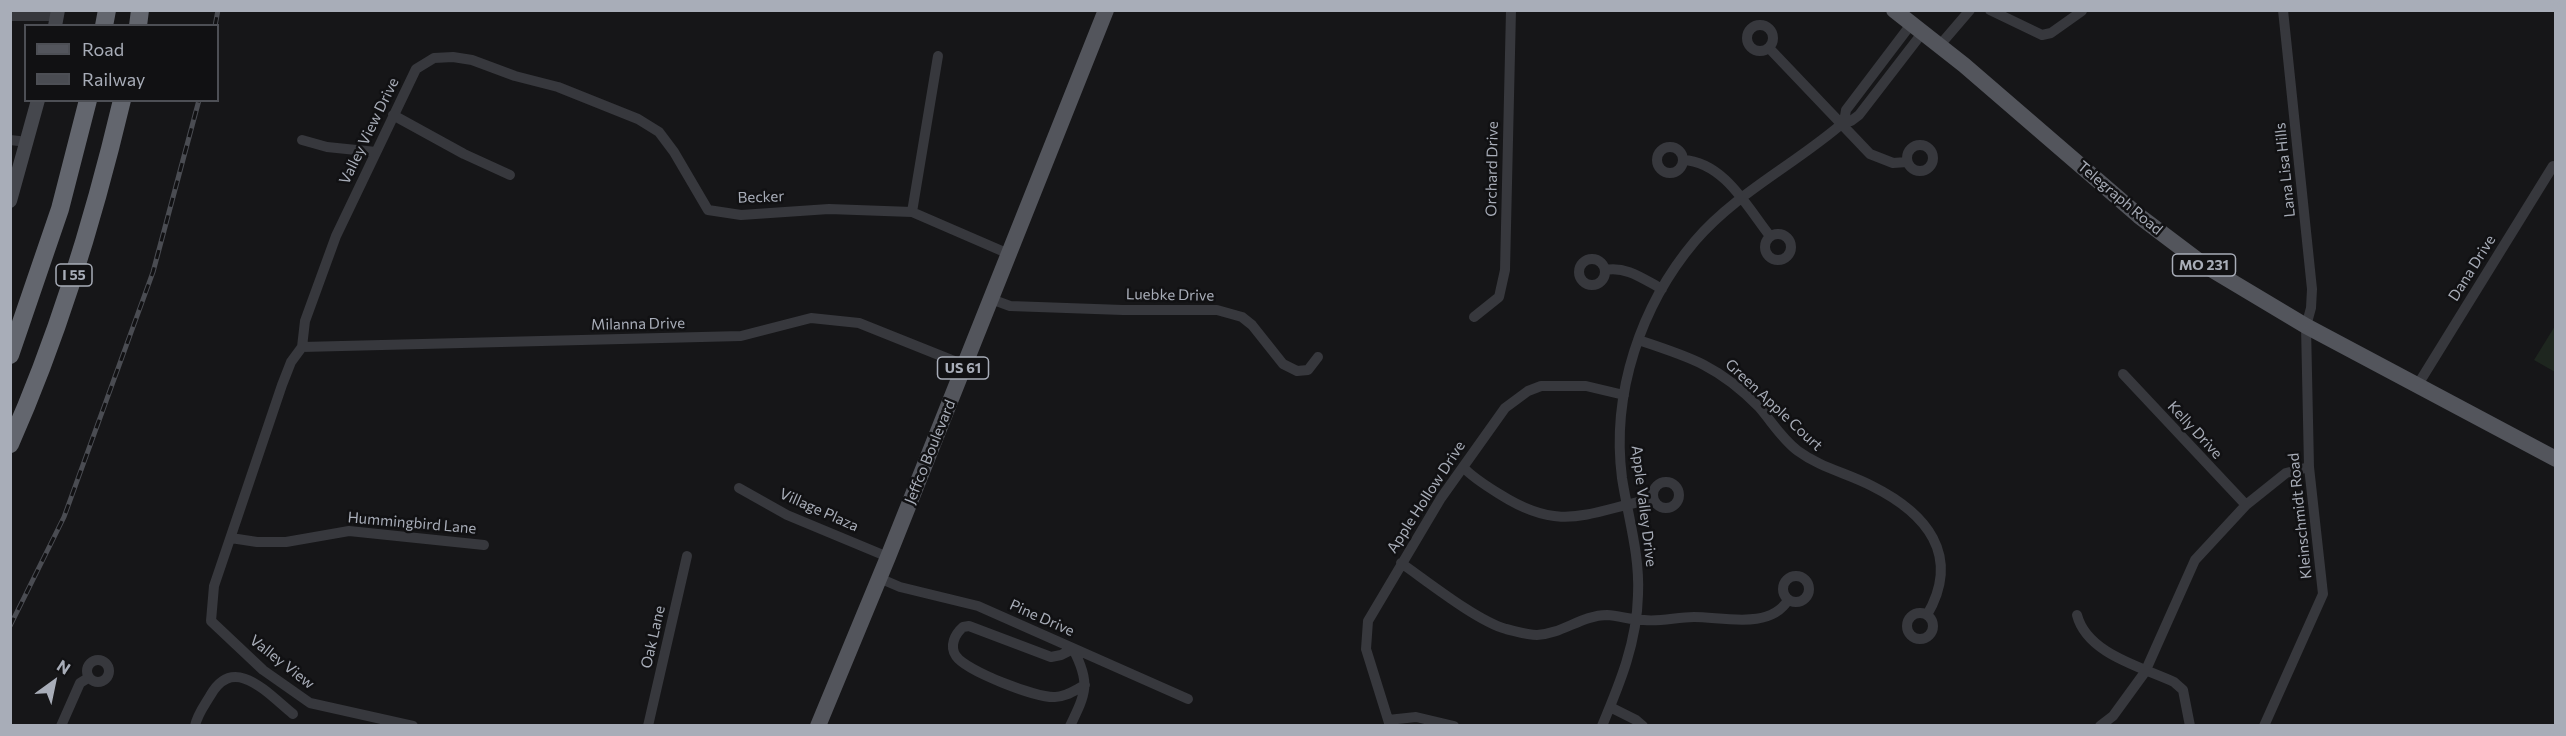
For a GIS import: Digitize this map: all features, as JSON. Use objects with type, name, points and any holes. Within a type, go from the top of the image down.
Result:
[{"type":"highway","name":"I 55","points":[[10,356],[60,209],[87,102]]},
{"type":"highway","name":"I 55","points":[[10,444],[69,288],[101,185],[122,102]]},
{"type":"main road","name":"Jeffco Boulevard","points":[[818,726],[888,557],[1106,10]]},
{"type":"main road","name":"Telegraph Road","points":[[1894,10],[1940,45],[2139,216],[2232,284],[2417,386],[2556,459]]},
{"type":"street","name":"Orchard Drive","points":[[1474,317],[1498,297],[1505,270],[1510,10]]},
{"type":"street","points":[[1940,45],[1970,10]]},
{"type":"street","points":[[1990,10],[2042,35],[2051,33],[2082,11]]},
{"type":"street","name":"Lana Lisa Hills","points":[[2283,10],[2312,289],[2311,308],[2306,326]]},
{"type":"street","points":[[10,16],[57,17]]},
{"type":"street","name":"Apple Valley Drive","points":[[1602,726],[1625,669],[1636,620],[1638,566],[1626,504],[1620,443],[1624,395],[1638,340],[1662,288],[1694,242],[1740,198],[1804,155],[1843,123],[1856,118],[1865,109],[1918,27]]},
{"type":"street","points":[[1769,48],[1843,123],[1870,154],[1880,160],[1893,163],[1907,162]]},
{"type":"street","points":[[912,212],[938,56]]},
{"type":"street","name":"Valley View Drive","points":[[302,347],[305,321],[336,236],[416,69],[434,58],[453,57],[472,60],[515,76],[558,87]]},
{"type":"street","name":"Becker","points":[[558,87],[638,119],[659,132],[674,152],[708,210],[741,215],[829,208],[912,212],[1009,254]]},
{"type":"street","points":[[10,201],[38,102]]},
{"type":"street","points":[[393,115],[464,154],[510,175]]},
{"type":"street","points":[[10,140],[28,142]]},
{"type":"street","points":[[302,140],[327,147],[376,152]]},
{"type":"street","points":[[1683,160],[1699,163],[1715,170],[1770,236]]},
{"type":"street","name":"Dana Drive","points":[[2417,386],[2553,166]]},
{"type":"street","points":[[1605,270],[1622,269],[1662,288]]},
{"type":"street","name":"Luebke Drive","points":[[991,299],[1010,306],[1123,310],[1217,310],[1242,317],[1252,325],[1283,364],[1290,368],[1297,371],[1308,370],[1318,357]]},
{"type":"street","name":"Milanna Drive","points":[[302,347],[741,336],[811,318],[859,323],[964,365]]},
{"type":"street","name":"Kleinschmidt Road","points":[[2264,726],[2323,594],[2309,467],[2306,326]]},
{"type":"street","name":"Green Apple Court","points":[[1638,340],[1709,366],[1759,408],[1797,450],[1818,465],[1871,485],[1921,518],[1935,540],[1942,565],[1941,584],[1927,615]]},
{"type":"street","points":[[231,538],[291,362],[302,347]]},
{"type":"street","name":"Kelly Drive","points":[[2123,374],[2246,506]]},
{"type":"street","name":"Apple Hollow Drive","points":[[1389,723],[1366,649],[1368,621],[1441,498],[1505,408],[1528,392],[1541,387],[1586,386],[1624,395]]},
{"type":"street","points":[[1463,467],[1486,486],[1542,516],[1571,517],[1598,513],[1626,504],[1653,499]]},
{"type":"street","points":[[2100,726],[2113,716],[2146,671],[2195,560],[2246,506],[2286,473],[2309,467]]},
{"type":"street","name":"Village Plaza","points":[[739,488],[787,515],[888,557]]},
{"type":"street","name":"Hummingbird Lane","points":[[231,538],[257,542],[286,542],[349,531],[484,545]]},
{"type":"street","name":"Valley View","points":[[231,538],[214,586],[211,621],[263,670],[310,703],[413,726]]},
{"type":"street","name":"Oak Lane","points":[[648,726],[687,556]]},
{"type":"street","points":[[1401,563],[1479,616],[1503,628],[1537,635],[1559,630],[1579,620],[1606,615],[1636,620],[1693,617],[1750,619],[1771,615],[1779,611],[1788,600]]},
{"type":"street","name":"Pine Drive","points":[[879,578],[900,587],[978,606],[1188,699]]},
{"type":"street","points":[[2077,615],[2079,625],[2102,648],[2124,661],[2174,682],[2183,690],[2190,726]]},
{"type":"street","points":[[1070,726],[1086,692],[1085,685],[1081,664],[1073,649],[1051,657],[969,626],[959,631],[953,644],[958,659],[1021,690],[1054,698],[1065,696],[1085,685]]},
{"type":"street","points":[[195,726],[197,718],[215,687],[225,679],[238,676],[252,681],[292,714]]},
{"type":"street","points":[[61,726],[80,683],[88,678]]},
{"type":"street","points":[[1610,707],[1643,726]]},
{"type":"street","points":[[1389,723],[1416,717],[1454,726]]},
{"type":"shaded area","points":[[2555,326],[2556,372],[2534,360]]},
{"type":"railway","points":[[215,24],[218,10]]},
{"type":"railway","points":[[10,626],[64,517],[153,272],[198,102]]}]
